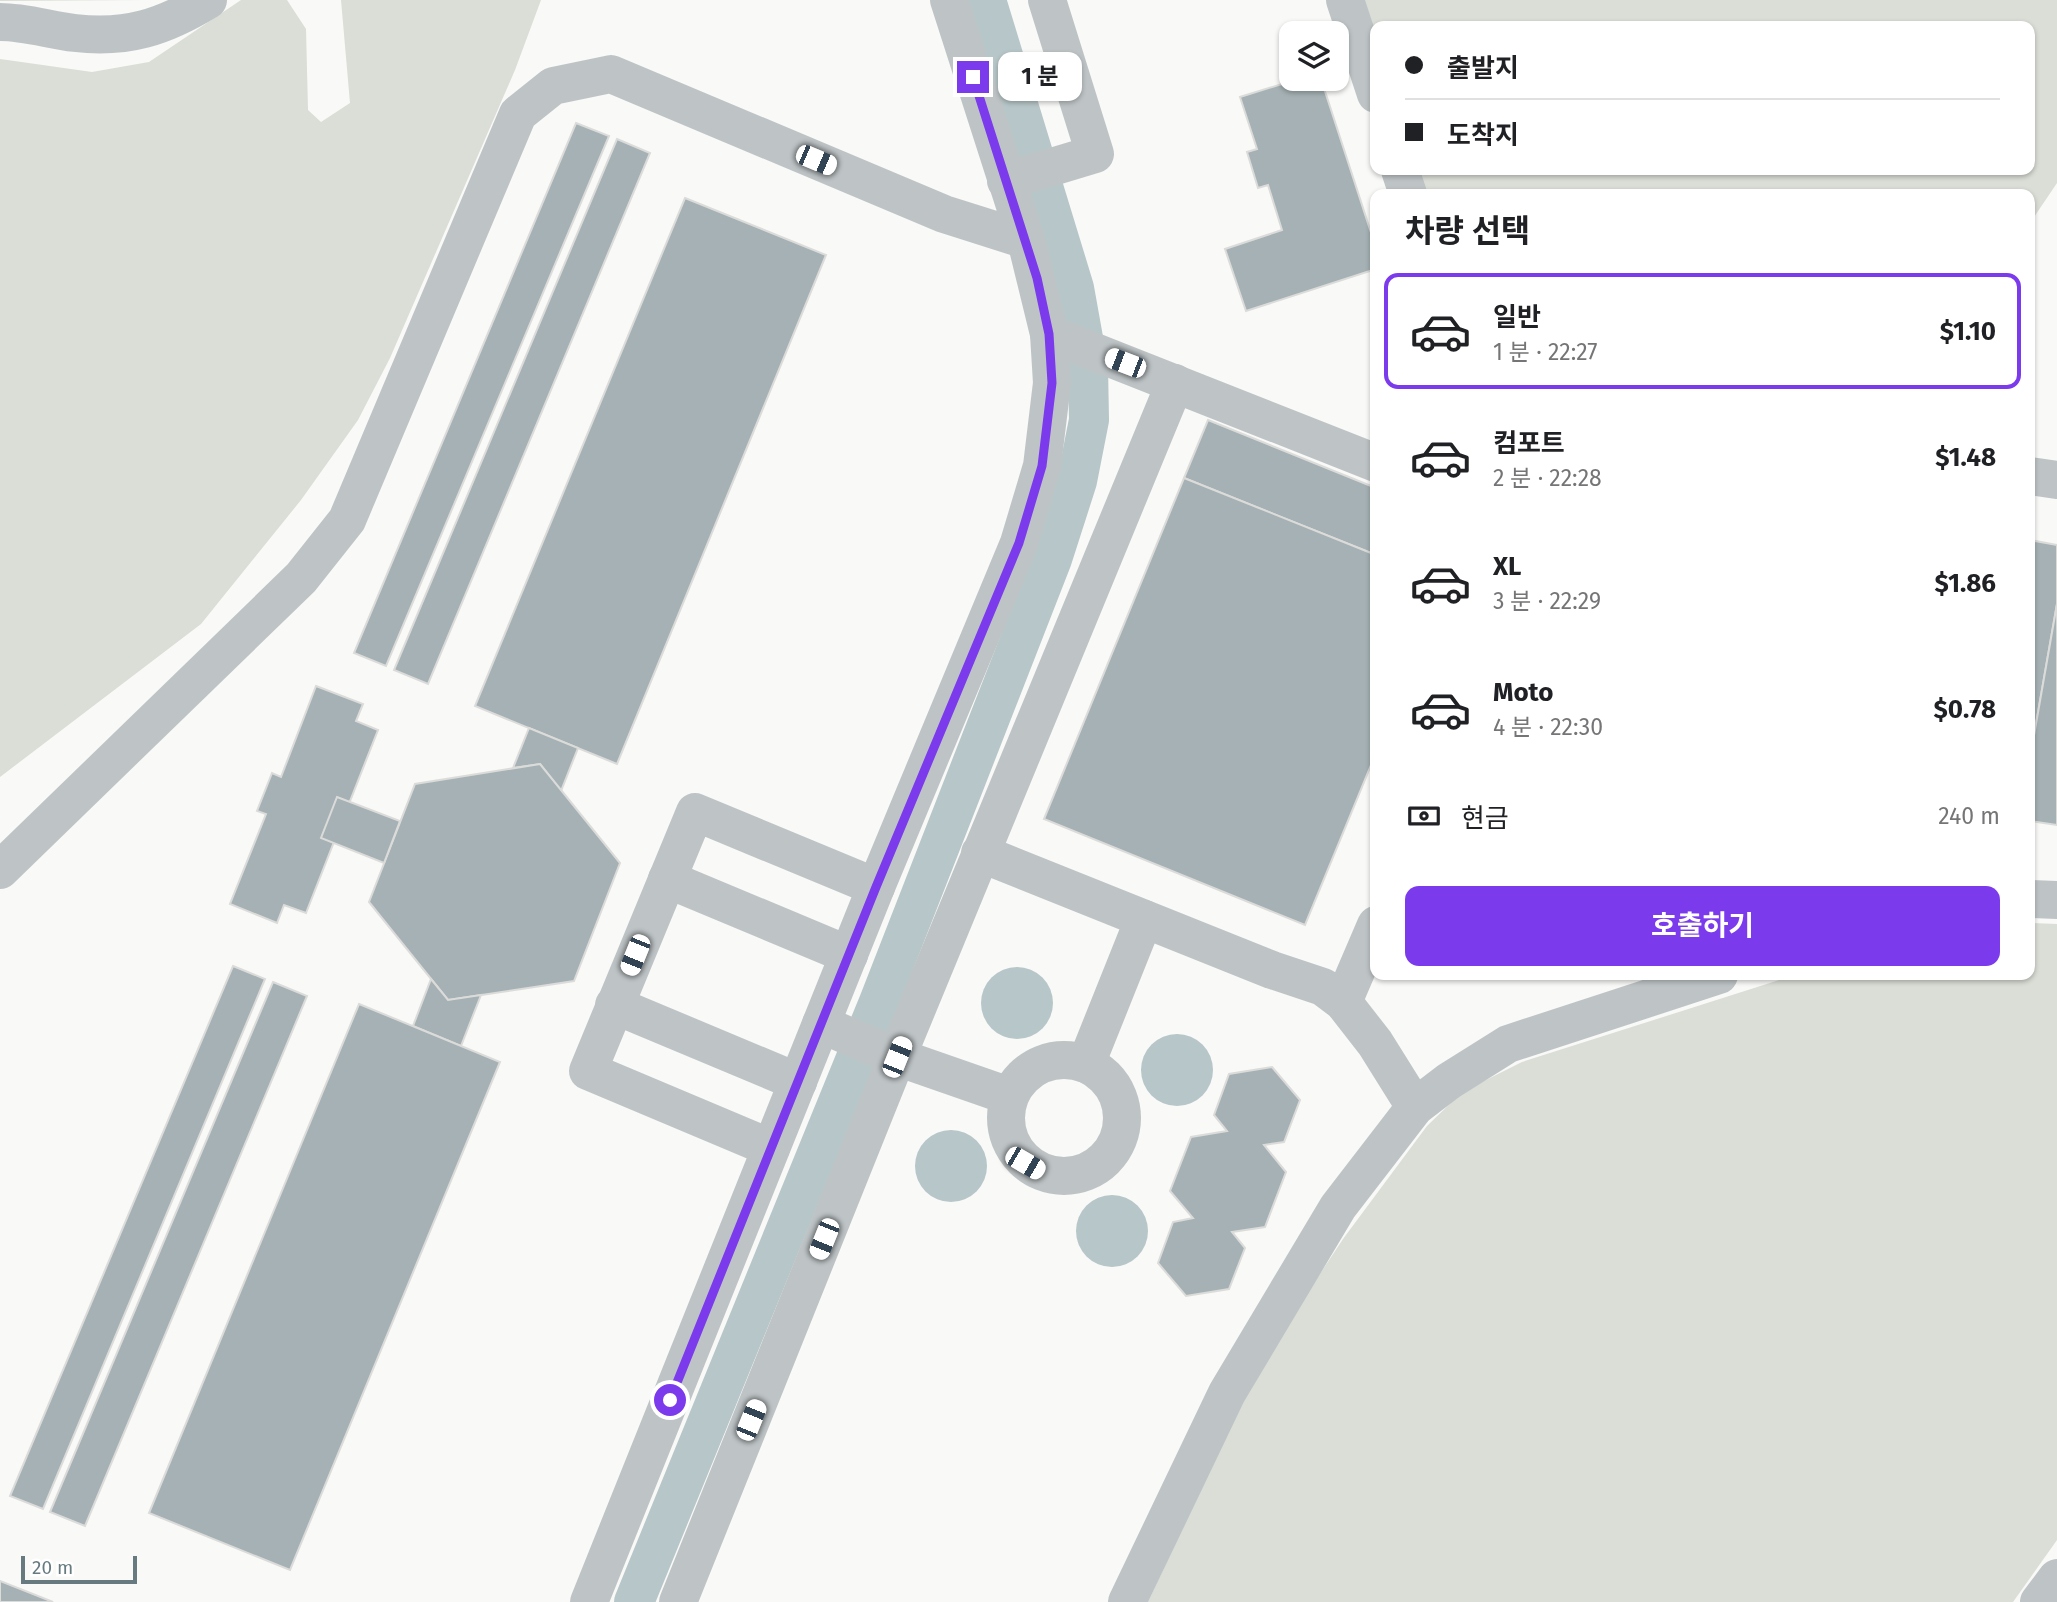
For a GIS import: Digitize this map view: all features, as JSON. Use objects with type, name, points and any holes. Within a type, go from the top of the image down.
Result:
[{"type":"street","points":[[0,22],[78,33],[138,32],[173,21],[208,0]]},
{"type":"street","points":[[589,1602],[798,1082],[832,1029],[849,955],[1019,543],[1042,466],[1052,383],[1049,334],[1026,240],[949,0]]},
{"type":"street","points":[[1006,181],[1095,154],[1047,0]]},
{"type":"street","points":[[1345,0],[1370,76]]},
{"type":"street","points":[[0,870],[301,578],[346,520],[518,114],[553,86],[611,74],[944,214],[1026,240]]},
{"type":"street","points":[[1049,334],[1370,461]]},
{"type":"street","points":[[678,1602],[887,1053],[980,853],[1175,383]]},
{"type":"street","points":[[2035,476],[2057,480]]},
{"type":"street","points":[[771,1148],[587,1071],[695,811],[876,887]]},
{"type":"street","points":[[980,853],[1272,970],[1323,987],[1343,1002],[1375,1043],[1415,1107]]},
{"type":"street","points":[[667,879],[849,955]]},
{"type":"street","points":[[2035,899],[2057,900]]},
{"type":"street","points":[[1086,1064],[1144,919]]},
{"type":"street","points":[[1343,1002],[1370,939]]},
{"type":"street","points":[[1127,1602],[1227,1393],[1338,1207],[1415,1107],[1449,1081],[1508,1044],[1701,980]]},
{"type":"street","points":[[614,1005],[798,1082]]},
{"type":"street","points":[[832,1029],[887,1053],[1009,1096]]},
{"type":"street","points":[[1068,1060],[1086,1064],[1102,1073],[1114,1087],[1121,1104],[1122,1123],[1118,1140],[1108,1156],[1094,1168],[1077,1175],[1059,1177],[1041,1172],[1025,1163],[1013,1149],[1005,1114],[1009,1096],[1019,1080],[1041,1065],[1068,1060]]},
{"type":"street","points":[[2039,1602],[2057,1578]]},
{"type":"shaded area","points":[[0,0],[144,0],[0,1]]},
{"type":"shaded area","points":[[241,0],[287,0],[306,29],[308,110],[321,122],[350,103],[341,0],[541,0],[515,70],[390,358],[358,420],[301,500],[201,624],[0,777],[0,59],[92,72],[149,62]]},
{"type":"shaded area","points":[[1361,0],[2057,0],[2057,183],[2035,216],[2035,189],[1420,189],[1416,175],[2035,175],[2035,21],[1370,21],[1370,30]]},
{"type":"shaded area","points":[[2035,923],[2057,924],[2057,1540],[2013,1602],[1148,1602],[1243,1400],[1273,1345],[1343,1239],[1427,1126],[1462,1092],[1522,1062],[1779,980],[2035,980]]},
{"type":"shaded area","points":[[1017,967],[1037,973],[1047,983],[1053,1003],[1047,1023],[1037,1033],[1017,1039],[997,1033],[987,1023],[981,1003],[987,983],[997,973]]},
{"type":"shaded area","points":[[1177,1034],[1191,1037],[1203,1044],[1210,1056],[1213,1070],[1210,1084],[1203,1096],[1191,1103],[1177,1106],[1163,1103],[1151,1096],[1144,1084],[1141,1070],[1144,1056],[1151,1044],[1163,1037]]},
{"type":"shaded area","points":[[951,1130],[965,1133],[977,1140],[984,1152],[987,1166],[984,1180],[977,1192],[965,1199],[951,1202],[937,1199],[925,1192],[918,1180],[915,1166],[918,1152],[925,1140],[937,1133]]},
{"type":"shaded area","points":[[1112,1195],[1126,1198],[1138,1205],[1145,1217],[1148,1231],[1145,1245],[1138,1257],[1126,1264],[1112,1267],[1098,1264],[1086,1257],[1079,1245],[1076,1231],[1079,1217],[1086,1205],[1098,1198]]},
{"type":"building","points":[[1279,85],[1279,91],[1325,91],[1370,230],[1370,271],[1246,311],[1225,249],[1282,230],[1268,185],[1258,188],[1247,152],[1257,149],[1240,97]]},
{"type":"building","points":[[576,123],[609,136],[386,666],[354,653]]},
{"type":"building","points":[[617,139],[650,153],[428,684],[394,670]]},
{"type":"building","points":[[685,198],[826,255],[617,764],[475,706]]},
{"type":"building","points":[[1208,420],[1370,486],[1370,553],[1184,478]]},
{"type":"building","points":[[1184,478],[1370,553],[1370,768],[1305,925],[1044,819]]},
{"type":"building","points":[[2035,541],[2057,545],[2057,604],[2035,729]]},
{"type":"building","points":[[2057,604],[2057,825],[2035,822],[2035,729]]},
{"type":"building","points":[[316,686],[363,704],[356,721],[378,730],[306,913],[284,905],[277,923],[230,904],[266,814],[257,811],[272,773],[281,777]]},
{"type":"building","points":[[529,728],[578,748],[561,791],[540,764],[513,768]]},
{"type":"building","points":[[540,764],[620,863],[574,981],[448,1000],[369,902],[415,784]]},
{"type":"building","points":[[337,797],[400,821],[384,863],[321,838]]},
{"type":"building","points":[[233,966],[265,979],[43,1509],[10,1496]]},
{"type":"building","points":[[431,979],[448,1000],[481,995],[461,1046],[413,1026]]},
{"type":"building","points":[[273,982],[307,996],[85,1526],[50,1512]]},
{"type":"building","points":[[359,1004],[500,1062],[290,1570],[149,1513]]},
{"type":"building","points":[[1272,1067],[1300,1100],[1284,1142],[1264,1145],[1286,1172],[1265,1227],[1232,1232],[1245,1248],[1229,1289],[1186,1296],[1158,1263],[1173,1222],[1193,1218],[1170,1191],[1191,1137],[1227,1131],[1214,1115],[1229,1074]]},
{"type":"building","points":[[0,1581],[53,1602],[0,1602]]},
{"type":"waterway","points":[[634,1602],[879,1002],[1052,559],[1077,481],[1089,420],[1088,366],[1074,288],[986,0]]},
{"type":"route","points":[[670,1400],[876,887],[1019,543],[1042,466],[1052,383],[1049,334],[1037,278],[973,77]]}]
